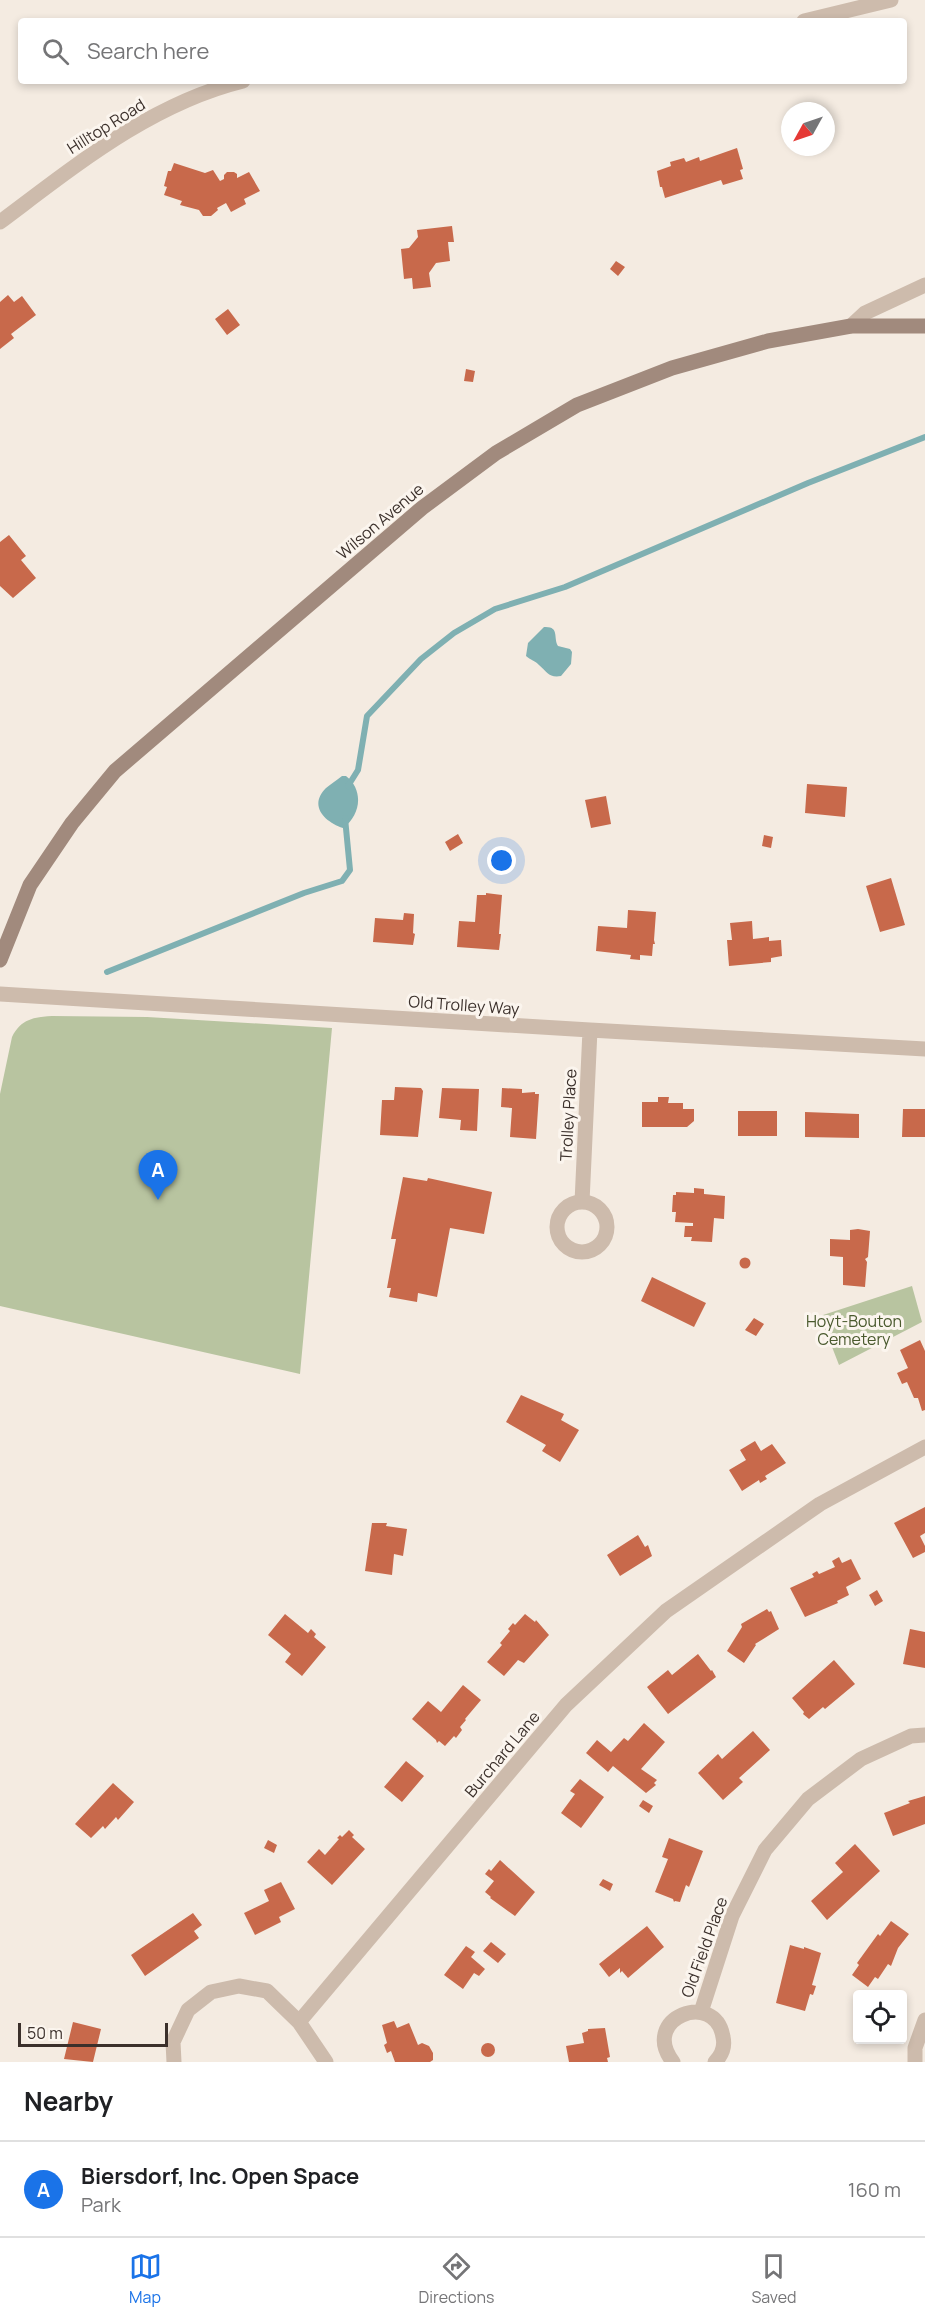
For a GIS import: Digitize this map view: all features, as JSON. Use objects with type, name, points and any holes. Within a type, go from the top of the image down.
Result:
[{"type":"main road","name":"Wilson Avenue","points":[[0,960],[30,885],[72,823],[115,771],[460,478],[538,427],[577,405],[672,368],[768,341],[850,326],[894,324],[925,326]]},
{"type":"street","points":[[816,18],[891,0]]},
{"type":"street","name":"Hilltop Road","points":[[0,222],[96,150],[163,111],[235,84]]},
{"type":"street","points":[[850,326],[865,313],[925,285]]},
{"type":"street","name":"Old Trolley Way","points":[[0,994],[925,1049]]},
{"type":"street","name":"Trolley Place","points":[[582,1202],[590,1030]]},
{"type":"street","name":"Burchard Lane","points":[[299,2022],[566,1705],[666,1611],[820,1504],[925,1447]]},
{"type":"street","name":"Old Field Place","points":[[700,2012],[732,1917],[765,1850],[808,1799],[861,1759],[911,1736],[925,1735]]},
{"type":"street","points":[[174,2062],[173,2042],[188,2010],[211,1992],[239,1986],[267,1991],[299,2022],[326,2062]]},
{"type":"street","name":"Old Field Place","points":[[673,2062],[665,2047],[664,2037],[668,2027],[681,2014],[700,2012],[710,2016],[722,2031],[724,2040],[722,2050],[715,2062]]},
{"type":"street","points":[[915,2062],[915,2048],[925,2020]]},
{"type":"green space","points":[[52,1016],[147,1017],[332,1028],[300,1374],[0,1306],[0,1094],[12,1037],[16,1031],[29,1020]]},
{"type":"green space","name":"Hoyt-Bouton Cemetery","points":[[912,1286],[922,1322],[839,1365],[820,1316]]},
{"type":"water","points":[[544,627],[554,630],[558,646],[570,649],[572,652],[571,664],[561,676],[551,675],[526,656],[528,643]]},
{"type":"water","points":[[342,776],[346,776],[352,782],[358,795],[357,810],[343,828],[330,822],[319,807],[321,795],[326,788]]},
{"type":"building","points":[[737,148],[743,169],[740,170],[743,179],[723,185],[721,180],[665,198],[657,171],[671,166],[670,162],[684,158],[686,162],[699,157],[700,161]]},
{"type":"building","points":[[174,163],[205,173],[213,170],[220,181],[224,179],[227,172],[234,172],[237,178],[249,172],[260,191],[244,199],[246,204],[231,212],[226,203],[217,208],[218,210],[211,216],[203,216],[199,210],[180,205],[182,201],[164,195],[168,171],[171,171]]},
{"type":"building","points":[[452,226],[454,242],[448,242],[450,261],[436,263],[429,273],[431,287],[413,289],[412,278],[404,279],[401,249],[409,248],[418,237],[417,230]]},
{"type":"building","points":[[616,261],[625,267],[618,276],[610,269]]},
{"type":"building","points":[[8,295],[14,302],[22,296],[36,315],[11,334],[14,338],[0,349],[0,302]]},
{"type":"building","points":[[228,309],[240,325],[227,335],[215,319]]},
{"type":"building","points":[[466,369],[475,371],[473,382],[464,381]]},
{"type":"building","points":[[9,535],[26,556],[21,560],[36,578],[13,598],[0,586],[0,542]]},
{"type":"building","points":[[807,784],[847,787],[845,817],[805,813]]},
{"type":"building","points":[[606,796],[611,824],[591,828],[585,800]]},
{"type":"building","points":[[458,834],[463,843],[450,851],[445,842]]},
{"type":"building","points":[[764,835],[773,837],[771,848],[762,846]]},
{"type":"building","points":[[891,878],[905,925],[880,932],[866,886]]},
{"type":"building","points":[[486,893],[502,895],[499,950],[457,947],[459,921],[475,922],[477,895],[486,895]]},
{"type":"building","points":[[628,910],[656,912],[655,944],[653,944],[652,956],[640,955],[640,960],[630,959],[631,955],[596,951],[598,926],[627,928]]},
{"type":"building","points":[[404,913],[414,914],[413,945],[373,942],[375,918],[403,920]]},
{"type":"building","points":[[752,921],[753,939],[769,937],[769,941],[781,940],[782,956],[771,958],[771,962],[729,966],[727,940],[732,940],[730,923]]},
{"type":"building","points":[[395,1087],[421,1088],[423,1091],[418,1137],[380,1135],[382,1100],[394,1100]]},
{"type":"building","points":[[442,1088],[479,1089],[477,1131],[460,1130],[461,1120],[439,1118]]},
{"type":"building","points":[[502,1088],[522,1089],[522,1093],[539,1094],[536,1139],[510,1137],[512,1108],[501,1107]]},
{"type":"building","points":[[658,1097],[669,1097],[668,1103],[683,1103],[683,1109],[694,1109],[694,1121],[687,1127],[642,1127],[642,1102],[658,1102]]},
{"type":"building","points":[[903,1109],[925,1109],[925,1137],[902,1137]]},
{"type":"building","points":[[738,1111],[777,1111],[777,1136],[738,1136]]},
{"type":"building","points":[[805,1112],[859,1114],[859,1138],[805,1137]]},
{"type":"building","points":[[403,1177],[427,1181],[428,1178],[492,1192],[484,1234],[450,1228],[437,1297],[418,1293],[417,1302],[389,1297],[391,1288],[387,1288],[396,1239],[391,1239]]},
{"type":"building","points":[[694,1188],[704,1189],[704,1194],[725,1196],[724,1219],[714,1218],[712,1242],[691,1241],[692,1237],[684,1237],[685,1226],[693,1226],[693,1223],[675,1222],[676,1212],[672,1212],[673,1195],[676,1195],[676,1192],[694,1193]]},
{"type":"building","points":[[850,1230],[870,1231],[868,1257],[865,1259],[867,1262],[865,1287],[843,1285],[843,1257],[830,1256],[830,1239],[850,1240]]},
{"type":"building","points":[[745,1257],[751,1263],[745,1269],[739,1263]]},
{"type":"building","points":[[652,1277],[706,1303],[694,1327],[641,1301]]},
{"type":"building","points":[[754,1318],[764,1324],[756,1336],[745,1330]]},
{"type":"building","points":[[920,1340],[925,1351],[925,1410],[922,1411],[918,1398],[914,1398],[907,1382],[902,1384],[897,1373],[908,1368],[900,1350]]},
{"type":"building","points":[[521,1395],[564,1414],[561,1420],[579,1430],[560,1462],[542,1451],[546,1445],[506,1422]]},
{"type":"building","points":[[755,1441],[761,1451],[772,1444],[786,1463],[765,1476],[767,1479],[760,1483],[759,1480],[742,1491],[729,1470],[746,1460],[740,1450]]},
{"type":"building","points":[[925,1507],[925,1533],[920,1536],[925,1552],[913,1558],[894,1523]]},
{"type":"building","points":[[372,1523],[387,1523],[386,1526],[407,1529],[403,1556],[394,1554],[392,1575],[365,1571]]},
{"type":"building","points":[[638,1535],[645,1547],[648,1545],[652,1556],[620,1576],[607,1555]]},
{"type":"building","points":[[839,1557],[842,1563],[851,1559],[861,1579],[846,1587],[849,1595],[837,1601],[838,1603],[805,1617],[790,1588],[814,1577],[812,1574],[817,1571],[819,1574],[835,1567],[832,1561]]},
{"type":"building","points":[[877,1590],[883,1601],[875,1606],[869,1595]]},
{"type":"building","points":[[767,1609],[771,1611],[779,1629],[755,1644],[744,1663],[727,1651],[742,1627],[741,1624]]},
{"type":"building","points":[[285,1614],[308,1633],[311,1629],[316,1634],[314,1637],[326,1647],[302,1676],[285,1662],[291,1654],[268,1635]]},
{"type":"building","points":[[525,1614],[535,1622],[536,1620],[549,1635],[524,1663],[518,1660],[504,1676],[487,1662],[502,1645],[500,1643],[510,1631],[508,1629]]},
{"type":"building","points":[[910,1629],[925,1632],[925,1668],[903,1664]]},
{"type":"building","points":[[698,1654],[716,1677],[668,1714],[647,1687],[668,1670],[672,1675]]},
{"type":"building","points":[[834,1660],[855,1684],[809,1719],[792,1698]]},
{"type":"building","points":[[463,1685],[481,1700],[465,1719],[460,1727],[462,1730],[456,1738],[454,1736],[445,1746],[439,1741],[437,1743],[412,1719],[428,1701],[441,1712]]},
{"type":"building","points":[[644,1723],[665,1742],[641,1769],[657,1780],[654,1783],[656,1785],[646,1793],[613,1766],[608,1772],[586,1753],[597,1740],[611,1752],[624,1738],[628,1741]]},
{"type":"building","points":[[753,1731],[770,1750],[739,1778],[743,1782],[723,1800],[698,1773],[718,1754],[722,1759]]},
{"type":"building","points":[[406,1761],[424,1776],[402,1802],[384,1787]]},
{"type":"building","points":[[580,1779],[604,1797],[581,1828],[561,1813],[575,1794],[570,1791]]},
{"type":"building","points":[[113,1783],[134,1802],[118,1820],[116,1817],[105,1829],[103,1826],[91,1838],[75,1824]]},
{"type":"building","points":[[925,1796],[925,1824],[893,1836],[884,1813],[910,1803],[908,1801]]},
{"type":"building","points":[[643,1800],[653,1806],[649,1813],[639,1806]]},
{"type":"building","points":[[349,1830],[354,1835],[352,1837],[365,1849],[332,1885],[307,1862],[319,1849],[325,1855],[339,1839],[337,1838],[340,1835],[342,1837]]},
{"type":"building","points":[[669,1838],[703,1851],[689,1887],[686,1885],[680,1902],[674,1902],[673,1899],[655,1892],[668,1859],[662,1857]]},
{"type":"building","points":[[268,1840],[277,1845],[274,1853],[264,1848]]},
{"type":"building","points":[[855,1844],[880,1871],[827,1920],[811,1901],[843,1872],[835,1863]]},
{"type":"building","points":[[500,1860],[535,1892],[515,1916],[485,1892],[494,1881],[485,1874],[489,1869],[491,1871]]},
{"type":"building","points":[[603,1879],[613,1884],[610,1891],[599,1885]]},
{"type":"building","points":[[281,1882],[295,1909],[279,1917],[281,1922],[255,1935],[244,1913],[269,1901],[264,1890]]},
{"type":"building","points":[[193,1913],[202,1925],[194,1931],[199,1938],[145,1976],[131,1955]]},
{"type":"building","points":[[891,1921],[909,1934],[898,1948],[891,1966],[888,1964],[878,1979],[875,1977],[868,1987],[852,1975],[859,1965],[857,1963],[878,1934],[880,1936]]},
{"type":"building","points":[[647,1926],[664,1947],[628,1978],[622,1971],[620,1973],[620,1968],[609,1977],[599,1964]]},
{"type":"building","points":[[491,1942],[506,1954],[498,1963],[483,1951]]},
{"type":"building","points":[[790,1945],[821,1953],[812,1985],[816,1986],[813,1995],[810,1994],[805,2011],[776,2003]]},
{"type":"building","points":[[466,1946],[475,1952],[471,1957],[485,1969],[479,1976],[474,1973],[463,1989],[444,1975]]},
{"type":"building","points":[[394,2021],[397,2028],[409,2023],[418,2045],[422,2043],[429,2046],[433,2053],[433,2060],[430,2062],[395,2062],[391,2051],[387,2053],[384,2045],[387,2043],[382,2025]]},
{"type":"building","points":[[73,2022],[101,2029],[93,2062],[64,2059]]},
{"type":"building","points":[[605,2028],[610,2057],[607,2058],[608,2062],[569,2062],[566,2046],[584,2043],[582,2033],[588,2029]]},
{"type":"building","points":[[488,2043],[493,2045],[495,2050],[493,2055],[488,2057],[483,2055],[481,2050],[483,2045]]},
{"type":"waterway","points":[[348,786],[358,770],[367,716],[421,659],[454,633],[495,609],[565,587],[808,483],[925,437]]},
{"type":"waterway","points":[[107,972],[304,893],[342,881],[350,870],[345,818]]},
{"type":"place","name":"Biersdorf, Inc. Open Space","points":[[158,1200]]}]
